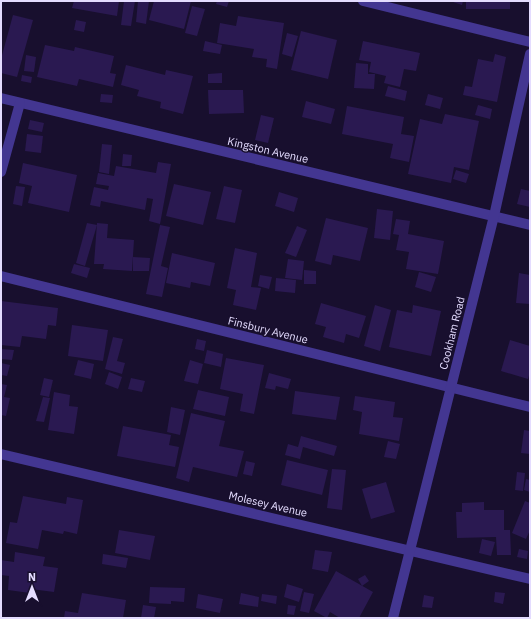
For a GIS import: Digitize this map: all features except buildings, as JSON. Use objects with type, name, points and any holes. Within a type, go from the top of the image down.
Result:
[{"type":"street","points":[[363,1],[530,42]]},
{"type":"street","name":"Cookham Road","points":[[392,618],[494,216],[530,54]]},
{"type":"street","name":"Kingston Avenue","points":[[1,98],[530,224]]},
{"type":"street","points":[[1,172],[20,103]]},
{"type":"street","name":"Finsbury Avenue","points":[[1,276],[530,407]]},
{"type":"street","name":"Molesey Avenue","points":[[1,454],[409,549],[530,579]]}]
